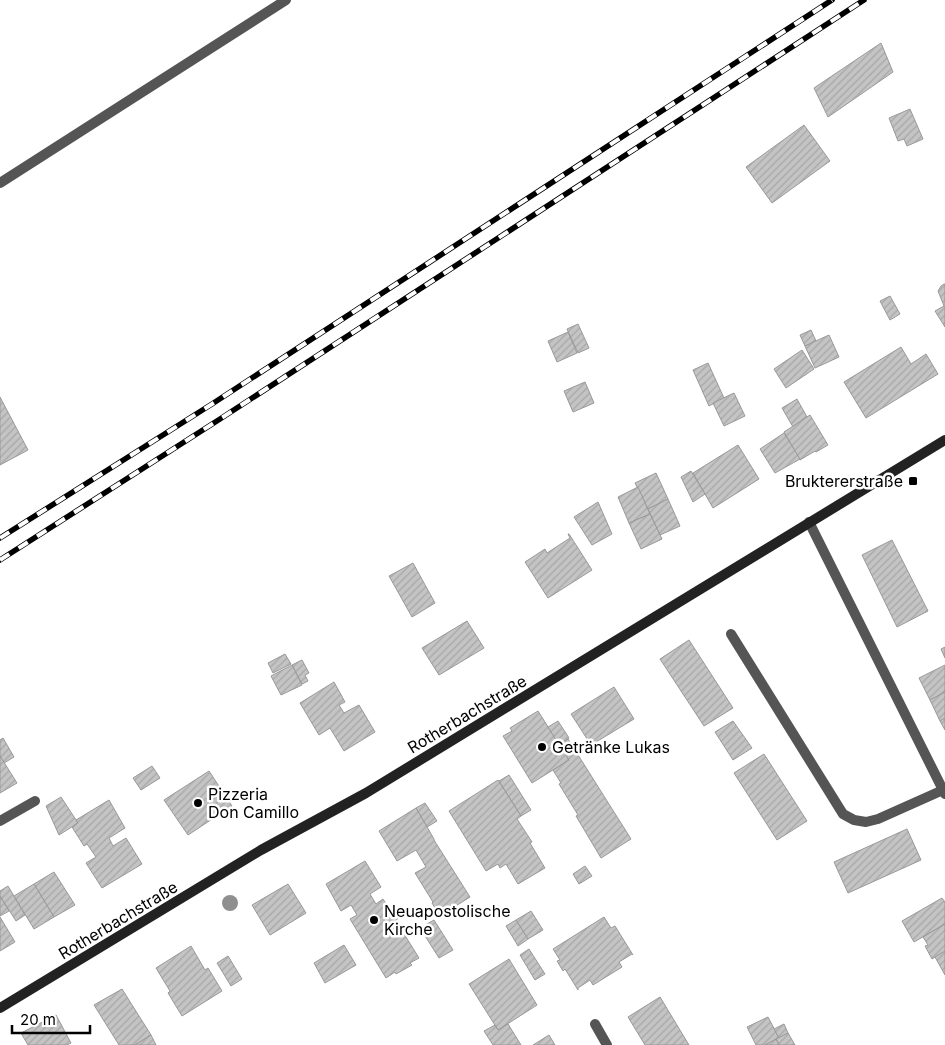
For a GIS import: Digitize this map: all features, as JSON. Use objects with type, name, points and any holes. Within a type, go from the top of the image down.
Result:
[{"type":"street","points":[[0,183],[286,0]]},
{"type":"street","name":"Rotherbachstraße","points":[[0,1008],[261,850],[375,788],[945,440]]},
{"type":"street","points":[[731,634],[843,814],[854,820],[866,822],[878,819],[944,792],[809,522]]},
{"type":"street","points":[[0,821],[35,801]]},
{"type":"street","points":[[595,1024],[607,1045]]},
{"type":"building","points":[[881,43],[893,72],[828,117],[814,88]]},
{"type":"building","points":[[910,109],[923,139],[907,146],[904,139],[898,141],[889,118]]},
{"type":"building","points":[[804,125],[830,161],[772,203],[746,167]]},
{"type":"building","points":[[944,284],[945,327],[935,311],[944,306],[938,291]]},
{"type":"building","points":[[890,296],[900,314],[890,320],[880,301]]},
{"type":"building","points":[[578,324],[589,348],[578,353],[567,329]]},
{"type":"building","points":[[811,330],[816,341],[805,346],[800,335]]},
{"type":"building","points":[[568,332],[577,353],[557,362],[548,341]]},
{"type":"building","points":[[829,335],[839,357],[815,368],[805,346]]},
{"type":"building","points":[[901,347],[911,364],[926,354],[938,374],[866,418],[844,382]]},
{"type":"building","points":[[802,350],[814,369],[786,388],[774,369]]},
{"type":"building","points":[[708,363],[724,398],[709,406],[693,370]]},
{"type":"building","points":[[585,382],[594,403],[573,412],[564,391]]},
{"type":"building","points":[[734,393],[745,416],[724,426],[713,403]]},
{"type":"building","points":[[0,397],[28,450],[0,465]]},
{"type":"building","points":[[797,399],[807,417],[793,427],[782,408]]},
{"type":"building","points":[[810,415],[828,445],[800,460],[784,432]]},
{"type":"building","points":[[784,433],[800,459],[775,473],[760,449]]},
{"type":"building","points":[[738,445],[759,479],[713,508],[693,473]]},
{"type":"building","points":[[691,471],[705,494],[693,502],[681,477]]},
{"type":"building","points":[[656,473],[668,499],[648,509],[635,483]]},
{"type":"building","points":[[638,487],[650,514],[629,523],[618,497]]},
{"type":"building","points":[[668,499],[680,526],[660,535],[648,509]]},
{"type":"building","points":[[598,502],[612,534],[592,545],[574,517]]},
{"type":"building","points":[[650,514],[662,539],[641,549],[629,523]]},
{"type":"building","points":[[568,534],[592,570],[548,598],[525,562],[545,549],[547,553],[570,538]]},
{"type":"building","points":[[892,540],[928,611],[897,627],[862,555]]},
{"type":"building","points":[[413,563],[435,603],[412,617],[389,576]]},
{"type":"building","points":[[467,621],[484,648],[439,675],[422,648]]},
{"type":"building","points":[[689,640],[733,708],[704,726],[660,659]]},
{"type":"building","points":[[945,647],[945,658],[941,649]]},
{"type":"building","points":[[285,654],[291,664],[273,673],[268,663]]},
{"type":"building","points":[[302,660],[309,673],[305,675],[308,681],[302,684],[292,665]]},
{"type":"building","points":[[292,665],[302,685],[281,695],[271,676]]},
{"type":"building","points":[[945,665],[945,692],[930,700],[919,678]]},
{"type":"building","points":[[334,682],[345,702],[339,705],[344,713],[359,705],[375,732],[344,751],[330,728],[319,735],[300,703]]},
{"type":"building","points":[[614,687],[634,719],[591,745],[571,714]]},
{"type":"building","points":[[945,692],[945,718],[940,721],[930,700]]},
{"type":"building","points":[[538,711],[569,760],[532,783],[503,736],[512,731],[510,728]]},
{"type":"building","points":[[945,718],[945,730],[940,721]]},
{"type":"building","points":[[558,721],[569,738],[559,745],[548,727]]},
{"type":"building","points":[[733,721],[752,748],[733,760],[715,732]]},
{"type":"building","points":[[3,738],[14,757],[4,763],[0,756],[0,740]]},
{"type":"building","points":[[568,739],[631,839],[601,858],[576,816],[578,815],[559,784],[561,783],[553,770],[569,760],[559,745]]},
{"type":"building","points":[[764,754],[807,821],[777,840],[734,773]]},
{"type":"building","points":[[0,756],[17,783],[0,793]]},
{"type":"building","points":[[152,766],[160,778],[141,790],[133,778]]},
{"type":"building","name":"Pizzeria Don Camillo","points":[[209,771],[232,806],[188,835],[164,800]]},
{"type":"building","points":[[509,775],[531,810],[521,816],[499,781]]},
{"type":"building","points":[[498,780],[521,816],[517,819],[532,842],[530,843],[545,868],[518,884],[506,864],[500,868],[498,864],[486,871],[449,811]]},
{"type":"building","points":[[61,797],[78,823],[59,835],[46,806]]},
{"type":"building","points":[[109,800],[125,828],[109,838],[113,846],[126,838],[142,864],[102,888],[86,863],[96,857],[87,844],[84,846],[72,827],[78,823],[76,820]]},
{"type":"building","points":[[425,803],[437,821],[427,827],[416,808]]},
{"type":"building","points":[[416,808],[470,897],[440,916],[415,873],[426,867],[416,850],[397,861],[379,831]]},
{"type":"building","points":[[907,829],[921,860],[848,893],[834,862]]},
{"type":"building","name":"Neuapostolische Kirche","points":[[365,861],[381,887],[370,894],[376,904],[383,899],[388,907],[398,910],[399,916],[396,921],[419,958],[410,963],[412,965],[386,978],[350,919],[357,915],[351,905],[341,911],[326,884]]},
{"type":"building","points":[[585,866],[592,876],[579,884],[573,874]]},
{"type":"building","points":[[54,872],[75,905],[54,917],[34,884]]},
{"type":"building","points":[[34,884],[54,917],[34,929],[14,896]]},
{"type":"building","points":[[288,884],[306,913],[270,935],[252,905]]},
{"type":"building","points":[[8,886],[25,915],[16,921],[0,896],[0,891]]},
{"type":"building","points":[[0,896],[9,911],[0,916]]},
{"type":"building","points":[[942,898],[945,902],[945,924],[914,942],[902,921]]},
{"type":"building","points":[[531,911],[543,930],[528,939],[516,920]]},
{"type":"building","points":[[0,917],[15,942],[0,951]]},
{"type":"building","points":[[604,917],[611,928],[615,926],[633,955],[619,962],[622,967],[593,985],[590,980],[578,988],[578,990],[565,969],[563,971],[557,961],[560,960],[553,949]]},
{"type":"building","points":[[434,920],[453,950],[439,958],[420,928]]},
{"type":"building","points":[[516,920],[528,939],[518,946],[506,926]]},
{"type":"building","points":[[945,924],[945,951],[932,959],[925,946],[928,945],[923,937]]},
{"type":"building","points":[[344,945],[356,965],[325,983],[314,963]]},
{"type":"building","points":[[191,946],[205,970],[208,968],[222,991],[182,1016],[156,968]]},
{"type":"building","points":[[529,949],[545,974],[535,980],[520,955]]},
{"type":"building","points":[[945,951],[945,975],[935,957]]},
{"type":"building","points":[[228,956],[242,979],[231,986],[217,963]]},
{"type":"building","points":[[509,959],[537,1005],[498,1030],[469,984]]},
{"type":"building","points":[[122,989],[151,1035],[135,1045],[119,1045],[94,1005]]},
{"type":"building","points":[[660,997],[689,1045],[645,1045],[628,1017]]},
{"type":"building","points":[[56,1015],[71,1043],[67,1045],[28,1045],[21,1033]]},
{"type":"building","points":[[768,1017],[779,1038],[765,1045],[756,1045],[747,1027]]},
{"type":"building","points":[[508,1024],[521,1045],[493,1045],[484,1031],[495,1025],[498,1030]]},
{"type":"building","points":[[784,1024],[788,1033],[779,1038],[774,1029]]},
{"type":"building","points":[[788,1033],[795,1045],[779,1045],[776,1039]]},
{"type":"building","points":[[151,1035],[156,1045],[135,1045]]},
{"type":"building","points":[[549,1035],[555,1045],[533,1045]]},
{"type":"building","points":[[776,1039],[779,1045],[765,1045]]},
{"type":"railway","points":[[0,538],[212,404],[832,0]]},
{"type":"railway","points":[[0,560],[864,0]]},
{"type":"place","name":"Bruktererstraße","points":[[913,481]]},
{"type":"place","name":"Getränke Lukas","points":[[542,747]]},
{"type":"place","name":"Pizzeria Don Camillo","points":[[198,803]]},
{"type":"place","name":"Neuapostolische Kirche","points":[[374,920]]}]
